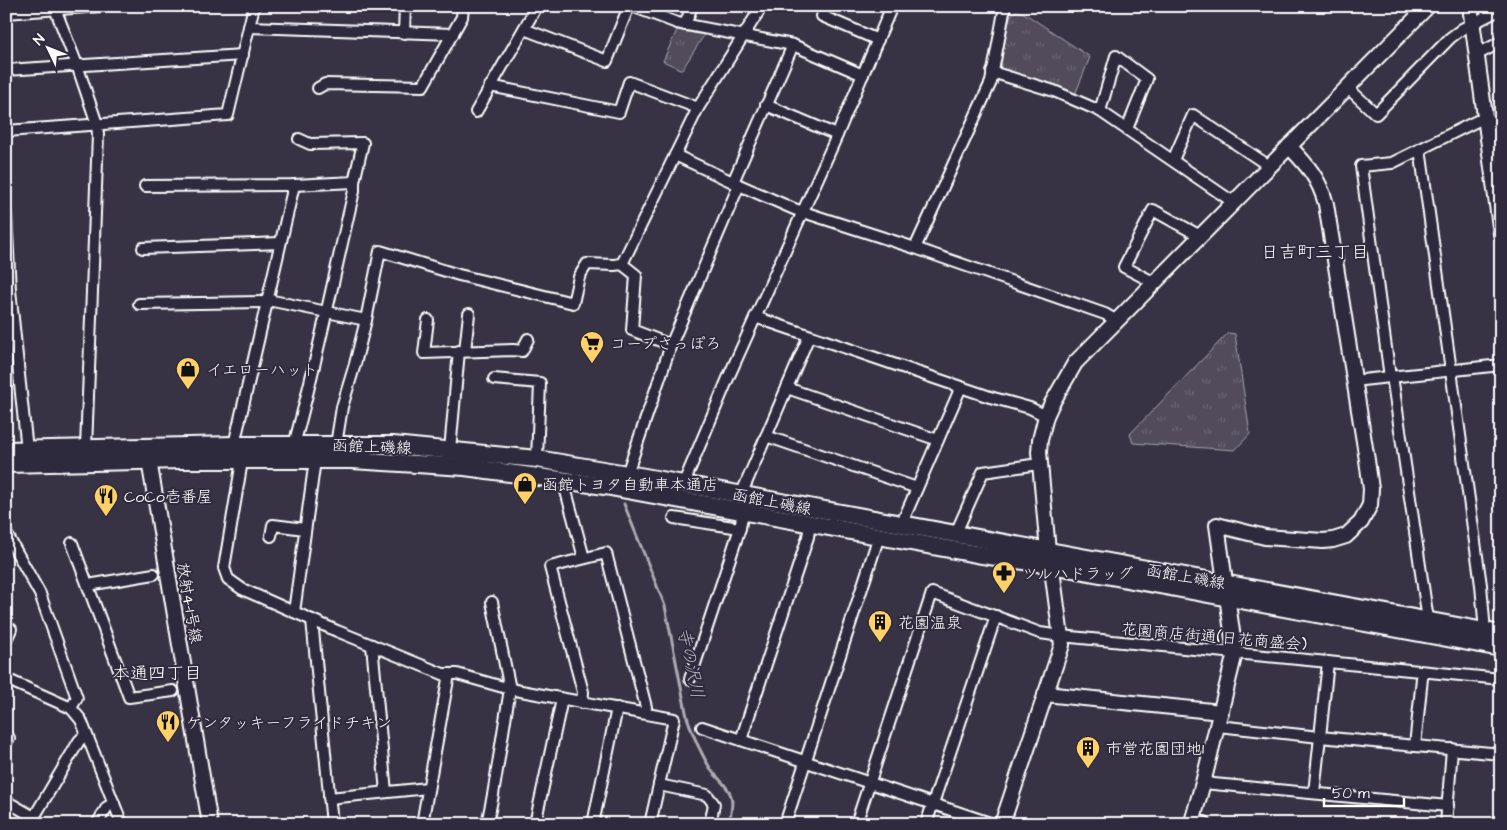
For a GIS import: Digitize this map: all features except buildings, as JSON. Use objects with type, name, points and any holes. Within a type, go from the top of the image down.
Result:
[{"type":"main road","name":"函館上磯線","points":[[6,464],[149,454],[234,445],[393,445],[538,459],[627,482],[1227,591],[1501,648]]},
{"type":"main road","name":"函館上磯線","points":[[6,450],[86,448],[242,461],[361,461],[465,467],[563,480],[683,485],[810,524],[976,554],[1050,558]]},
{"type":"main road","name":"函館上磯線","points":[[1227,591],[1428,620],[1493,633]]},
{"type":"street","points":[[6,13],[100,6]]},
{"type":"street","points":[[6,131],[228,115],[254,6]]},
{"type":"street","points":[[404,33],[405,6]]},
{"type":"street","points":[[318,88],[325,84],[423,86],[462,17],[462,6]]},
{"type":"street","points":[[476,112],[537,6]]},
{"type":"street","points":[[524,29],[607,61],[631,6],[685,25],[793,45],[863,75]]},
{"type":"street","points":[[685,25],[692,6]]},
{"type":"street","points":[[622,264],[698,108],[762,6]]},
{"type":"street","points":[[826,6],[822,16],[878,40]]},
{"type":"street","points":[[683,485],[892,6]]},
{"type":"street","points":[[916,248],[991,82],[1005,6]]},
{"type":"street","points":[[1002,824],[1062,645],[1039,464],[1040,440],[1051,404],[1075,363],[1428,6]]},
{"type":"street","points":[[1470,6],[1476,55],[1493,118],[1501,234]]},
{"type":"street","points":[[55,8],[97,124],[98,135],[86,448]]},
{"type":"street","points":[[1347,87],[1376,114],[1450,38],[1462,29],[1501,9]]},
{"type":"street","points":[[249,27],[453,34]]},
{"type":"street","points":[[1476,55],[1501,42]]},
{"type":"street","points":[[627,482],[671,345],[766,105],[793,45]]},
{"type":"street","points":[[6,70],[243,55]]},
{"type":"street","points":[[1100,111],[1116,56],[1147,79],[1126,128]]},
{"type":"street","points":[[992,72],[1054,91],[1100,111],[1233,202]]},
{"type":"street","points":[[490,86],[619,112],[630,82],[698,108]]},
{"type":"street","points":[[766,105],[837,135]]},
{"type":"street","points":[[1173,160],[1193,114],[1269,166]]},
{"type":"street","points":[[1428,620],[1361,166],[1392,163],[1493,118]]},
{"type":"street","points":[[294,445],[310,385],[363,143],[310,144],[299,139]]},
{"type":"street","points":[[1204,824],[1192,822],[1218,726],[1235,653],[1217,525],[1265,537],[1333,540],[1346,536],[1357,527],[1365,516],[1370,504],[1371,490],[1326,204],[1312,172],[1289,146]]},
{"type":"street","points":[[1420,149],[1481,585],[1493,633]]},
{"type":"street","points":[[675,155],[794,209],[916,248],[1105,314],[1116,321]]},
{"type":"street","points":[[145,186],[354,182]]},
{"type":"street","points":[[234,445],[294,184]]},
{"type":"street","points":[[1155,283],[1124,267],[1153,210],[1200,236]]},
{"type":"street","points":[[6,213],[10,290],[27,450]]},
{"type":"street","points":[[143,248],[280,242]]},
{"type":"street","points":[[336,445],[342,407],[366,320],[380,251],[459,274],[573,303],[579,277],[587,264],[622,264],[636,275],[632,330],[671,345]]},
{"type":"street","points":[[139,304],[268,301],[366,320]]},
{"type":"street","points":[[450,450],[462,351],[469,314]]},
{"type":"street","points":[[755,318],[961,387],[1030,408],[1046,416]]},
{"type":"street","points":[[428,320],[424,353],[522,351],[528,339]]},
{"type":"street","points":[[690,679],[740,528],[742,503],[766,436],[809,336]]},
{"type":"street","points":[[1353,380],[1501,364]]},
{"type":"street","points":[[494,379],[540,383],[538,459]]},
{"type":"street","points":[[905,516],[961,387]]},
{"type":"street","points":[[787,388],[938,440]]},
{"type":"street","points":[[766,436],[917,488]]},
{"type":"street","name":"放射4-1号線","points":[[149,454],[210,824]]},
{"type":"street","points":[[294,612],[314,460]]},
{"type":"street","points":[[242,461],[224,568],[228,579],[242,589],[312,620],[443,674],[457,674],[510,689],[674,719],[650,824]]},
{"type":"street","points":[[959,526],[983,472],[1032,465]]},
{"type":"street","points":[[563,480],[584,558]]},
{"type":"street","points":[[674,518],[740,528]]},
{"type":"street","points":[[741,740],[808,537],[810,524]]},
{"type":"street","points":[[271,536],[273,525],[305,529]]},
{"type":"street","points":[[6,533],[40,594],[78,698],[71,708]]},
{"type":"street","points":[[785,824],[879,536]]},
{"type":"street","points":[[72,543],[128,697],[173,690]]},
{"type":"street","points":[[582,703],[583,692],[550,568],[606,553],[646,706],[646,713]]},
{"type":"street","points":[[88,585],[154,574]]},
{"type":"street","name":"花園商店街通(日花商盛会)","points":[[870,782],[932,593],[1040,633],[1501,679]]},
{"type":"street","points":[[487,824],[510,689],[492,602]]},
{"type":"street","points":[[926,824],[996,616]]},
{"type":"street","points":[[312,620],[332,824]]},
{"type":"street","points":[[6,640],[11,629]]},
{"type":"street","points":[[372,645],[386,792]]},
{"type":"street","points":[[1314,793],[1328,662]]},
{"type":"street","points":[[422,824],[449,674]]},
{"type":"street","points":[[1415,746],[1422,678]]},
{"type":"street","points":[[6,679],[71,708],[81,720],[122,824]]},
{"type":"street","points":[[1045,694],[1221,712]]},
{"type":"street","points":[[535,824],[562,699]]},
{"type":"street","points":[[592,824],[617,708]]},
{"type":"street","points":[[1218,726],[1501,754]]},
{"type":"street","points":[[702,727],[993,824]]},
{"type":"street","points":[[6,801],[32,820],[79,741],[86,734]]},
{"type":"street","points":[[1446,824],[1452,749]]},
{"type":"street","points":[[856,824],[870,782]]},
{"type":"street","points":[[1203,783],[1448,806]]},
{"type":"street","points":[[659,785],[707,795],[714,804],[710,824]]},
{"type":"street","points":[[329,798],[428,788]]},
{"type":"street","points":[[97,824],[107,808],[114,804]]},
{"type":"green space","points":[[1016,11],[1024,13],[1090,57],[1075,95],[1000,68],[1010,16]]},
{"type":"green space","points":[[677,30],[704,35],[682,70],[663,61]]},
{"type":"green space","points":[[1228,333],[1235,334],[1250,434],[1235,450],[1133,443],[1130,434]]},
{"type":"waterway","name":"寺の沢川","points":[[624,504],[665,606],[687,717],[692,731],[708,765],[728,789],[732,799],[729,824]]},
{"type":"place","name":"コープさっぽろ","points":[[592,364]]},
{"type":"place","name":"イエローハット","points":[[188,390]]},
{"type":"place","name":"函館トヨタ自動車本通店","points":[[525,505]]},
{"type":"place","name":"CoCo壱番屋","points":[[106,517]]},
{"type":"place","name":"ツルハドラッグ","points":[[1004,594]]},
{"type":"place","name":"花園温泉","points":[[880,643]]},
{"type":"place","name":"ケンタッキーフライドチキン","points":[[168,743]]},
{"type":"place","name":"市営花園団地1","points":[[1088,769]]},
{"type":"district","name":"日吉町三丁目","points":[[1315,252]]},
{"type":"district","name":"本通四丁目","points":[[157,673]]}]
